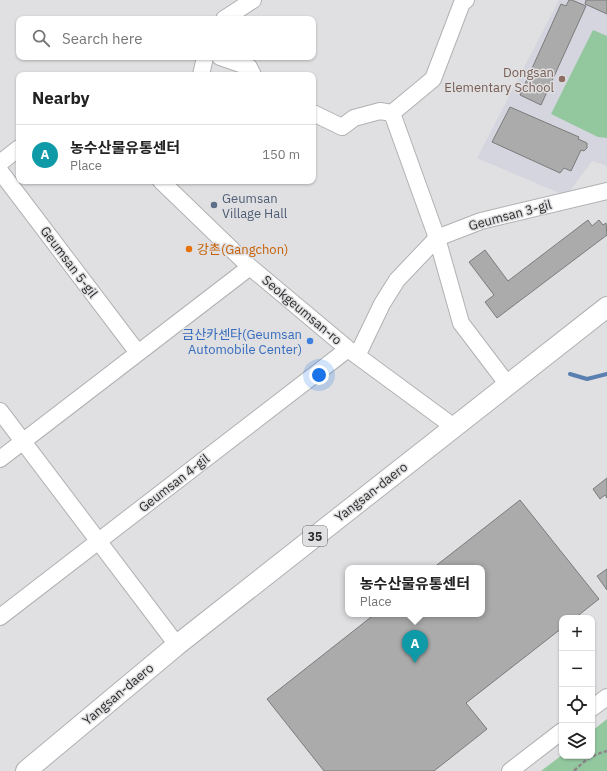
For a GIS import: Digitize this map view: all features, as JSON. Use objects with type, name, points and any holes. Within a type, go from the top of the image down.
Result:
[{"type":"main road","name":"Yangsan-daero","points":[[26,771],[177,645],[607,307]]},
{"type":"street","points":[[229,16],[253,0]]},
{"type":"street","points":[[316,114],[342,127],[354,118],[380,111],[392,113],[433,79],[462,3],[466,0]]},
{"type":"street","points":[[202,72],[204,60]]},
{"type":"street","points":[[229,60],[249,67],[252,72]]},
{"type":"street","points":[[392,113],[437,238],[461,323],[508,384]]},
{"type":"street","points":[[0,162],[16,150]]},
{"type":"street","name":"Geumsan 5-gil","points":[[0,171],[138,353]]},
{"type":"street","name":"Seokgeumsan-ro","points":[[164,184],[250,267],[353,352],[454,427]]},
{"type":"street","name":"Geumsan 3-gil","points":[[353,352],[397,280],[437,238],[481,221],[607,191]]},
{"type":"street","points":[[0,459],[250,267]]},
{"type":"street","name":"Geumsan 4-gil","points":[[0,617],[99,541],[353,352]]},
{"type":"street","points":[[0,411],[177,645]]},
{"type":"street","points":[[595,706],[607,697]]},
{"type":"street","points":[[510,771],[559,733]]},
{"type":"path","points":[[574,771],[586,760],[597,754],[607,752]]},
{"type":"shaded area","name":"Dongsan Elementary School","points":[[559,0],[607,0],[607,166],[592,161],[566,196],[477,158]]},
{"type":"green space","points":[[593,30],[607,36],[607,138],[598,137],[551,114]]},
{"type":"green space","points":[[607,719],[607,771],[541,771],[559,757],[559,759],[595,759],[595,729]]},
{"type":"building","points":[[569,0],[586,6],[541,105],[520,95],[561,4],[566,6]]},
{"type":"building","points":[[586,0],[607,0],[607,14],[585,4]]},
{"type":"building","points":[[510,107],[579,137],[578,139],[587,143],[587,148],[584,151],[581,150],[571,171],[564,168],[560,173],[492,142]]},
{"type":"building","points":[[588,220],[592,226],[599,220],[603,225],[606,223],[607,235],[497,318],[485,302],[494,295],[469,262],[485,250],[508,281]]},
{"type":"building","points":[[607,478],[607,498],[605,495],[600,499],[593,489]]},
{"type":"building","points":[[520,500],[599,599],[579,615],[559,615],[559,630],[466,703],[487,729],[434,771],[324,771],[267,699],[371,617],[485,617],[485,565],[437,565]]},
{"type":"building","points":[[607,569],[607,590],[597,576]]},
{"type":"waterway","points":[[570,374],[587,379],[607,374]]},
{"type":"place","name":"Dongsan Elementary School","points":[[562,79]]},
{"type":"place","name":"Geumsan Village Hall","points":[[214,205]]},
{"type":"place","name":"강촌(Gangchon)","points":[[189,249]]},
{"type":"place","name":"금산카센타(Geumsan Automobile Center)","points":[[310,341]]},
{"type":"place","name":"농수산물유통센터","points":[[415,663]]}]
